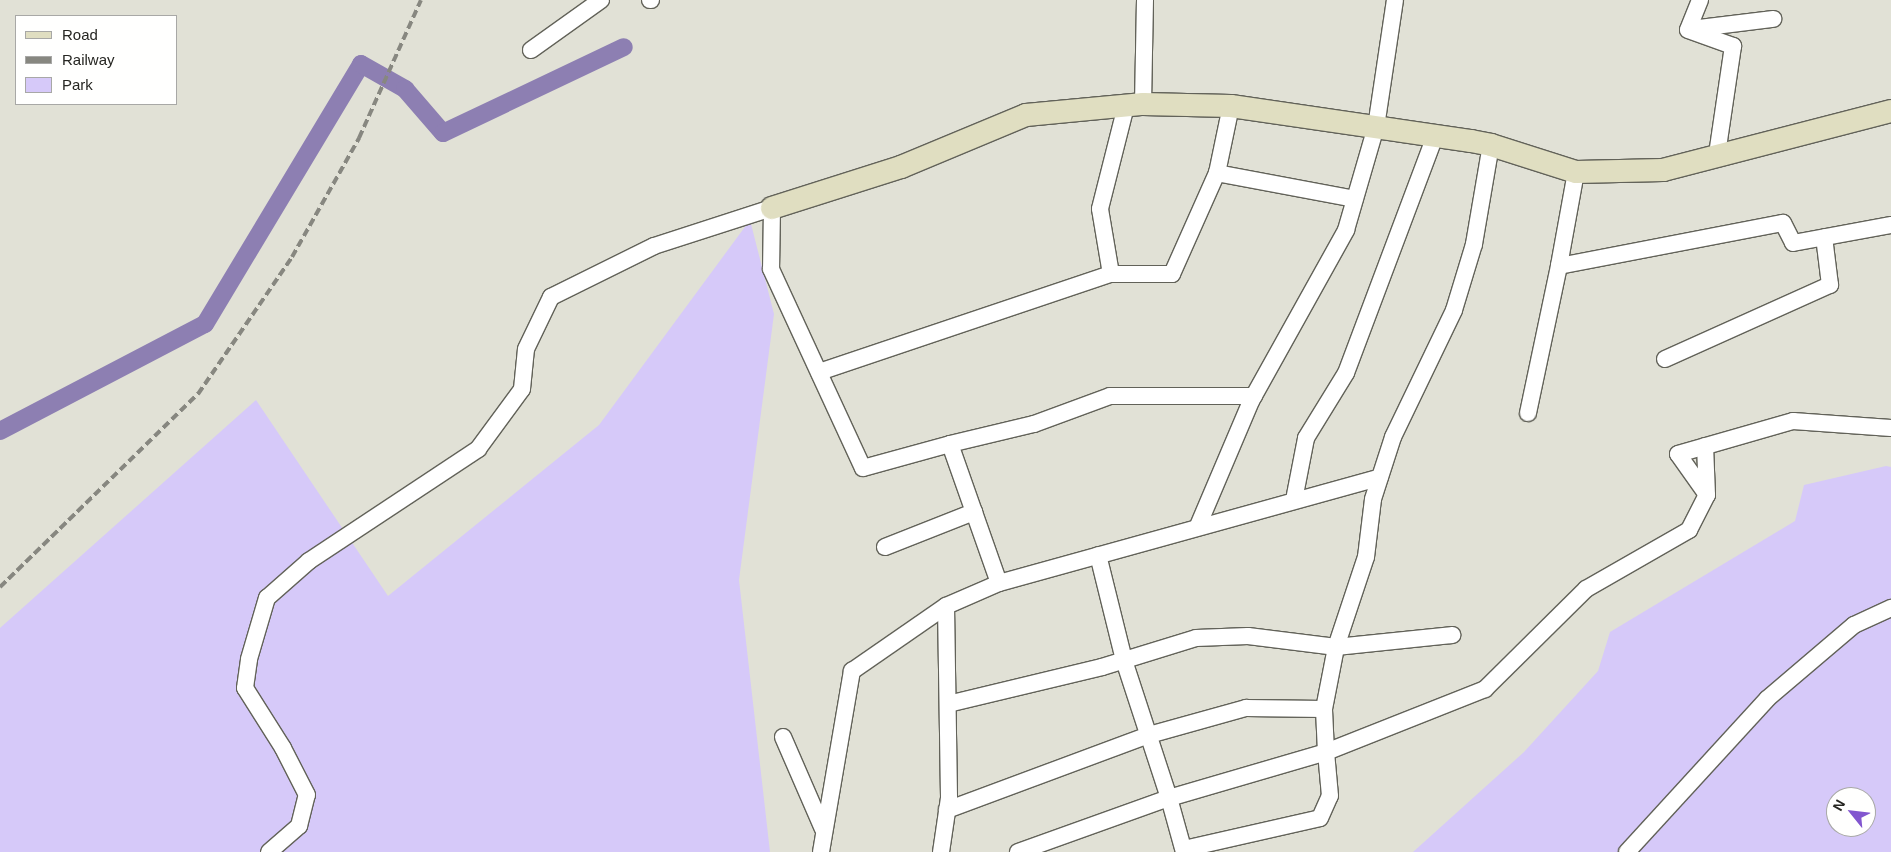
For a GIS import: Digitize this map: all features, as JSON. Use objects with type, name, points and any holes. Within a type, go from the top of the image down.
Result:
[{"type":"street","points":[[531,50],[601,0]]},
{"type":"street","points":[[1111,274],[1100,209],[1134,105],[1145,0]]},
{"type":"street","points":[[1198,526],[1254,396],[1346,230],[1376,127],[1395,0]]},
{"type":"street","points":[[1688,30],[1700,0]]},
{"type":"street","points":[[1688,30],[1773,18]]},
{"type":"street","points":[[1688,30],[1733,46],[1717,154]]},
{"type":"street","points":[[269,852],[299,826],[307,795],[283,748],[245,688],[249,659],[267,598],[309,561],[478,449],[522,388],[526,349],[551,297],[654,246],[901,167],[1026,115],[1134,105],[1231,106],[1491,145],[1576,172],[1664,170],[1717,154],[1891,111]]},
{"type":"street","points":[[819,372],[1111,274],[1172,274],[1217,173],[1231,106]]},
{"type":"street","points":[[1294,500],[1306,438],[1346,373],[1435,136]]},
{"type":"street","points":[[1098,555],[1124,660],[1169,798],[1184,851],[1320,818],[1330,796],[1324,709],[1336,647],[1366,557],[1373,499],[1393,437],[1454,310],[1474,244],[1491,145]]},
{"type":"street","points":[[1528,413],[1559,266],[1576,172]]},
{"type":"street","points":[[1217,173],[1355,199]]},
{"type":"street","points":[[772,208],[771,269],[863,468],[950,444],[1034,424],[1110,396],[1254,396]]},
{"type":"street","points":[[1559,266],[1783,223],[1793,243],[1891,225]]},
{"type":"street","points":[[1665,359],[1830,285],[1824,237]]},
{"type":"street","points":[[1707,495],[1678,454],[1793,421],[1891,428]]},
{"type":"street","points":[[950,444],[998,583]]},
{"type":"street","points":[[1018,852],[1169,798],[1326,752],[1484,689],[1586,588],[1689,530],[1707,495],[1705,446]]},
{"type":"street","points":[[821,852],[823,829],[852,671],[946,606],[998,583],[1380,477]]},
{"type":"street","points":[[885,547],[974,512]]},
{"type":"street","points":[[941,852],[947,810],[948,704],[946,606]]},
{"type":"street","points":[[1627,852],[1767,699],[1854,625],[1891,608]]},
{"type":"street","points":[[948,704],[1124,660],[1196,638],[1248,636],[1336,647],[1452,636]]},
{"type":"street","points":[[947,810],[1149,735],[1246,708],[1324,709]]},
{"type":"street","points":[[783,737],[823,829]]},
{"type":"green space","points":[[750,220],[774,314],[739,580],[770,852],[0,852],[0,628],[256,400],[388,596],[599,425]]},
{"type":"green space","points":[[1886,466],[1891,467],[1891,852],[1413,852],[1524,752],[1598,671],[1610,632],[1795,521],[1804,485]]},
{"type":"waterway","points":[[0,431],[205,324],[361,64],[405,89],[443,133],[624,47]]},
{"type":"railway","points":[[0,587],[198,394],[292,257],[359,138],[421,0]]}]
